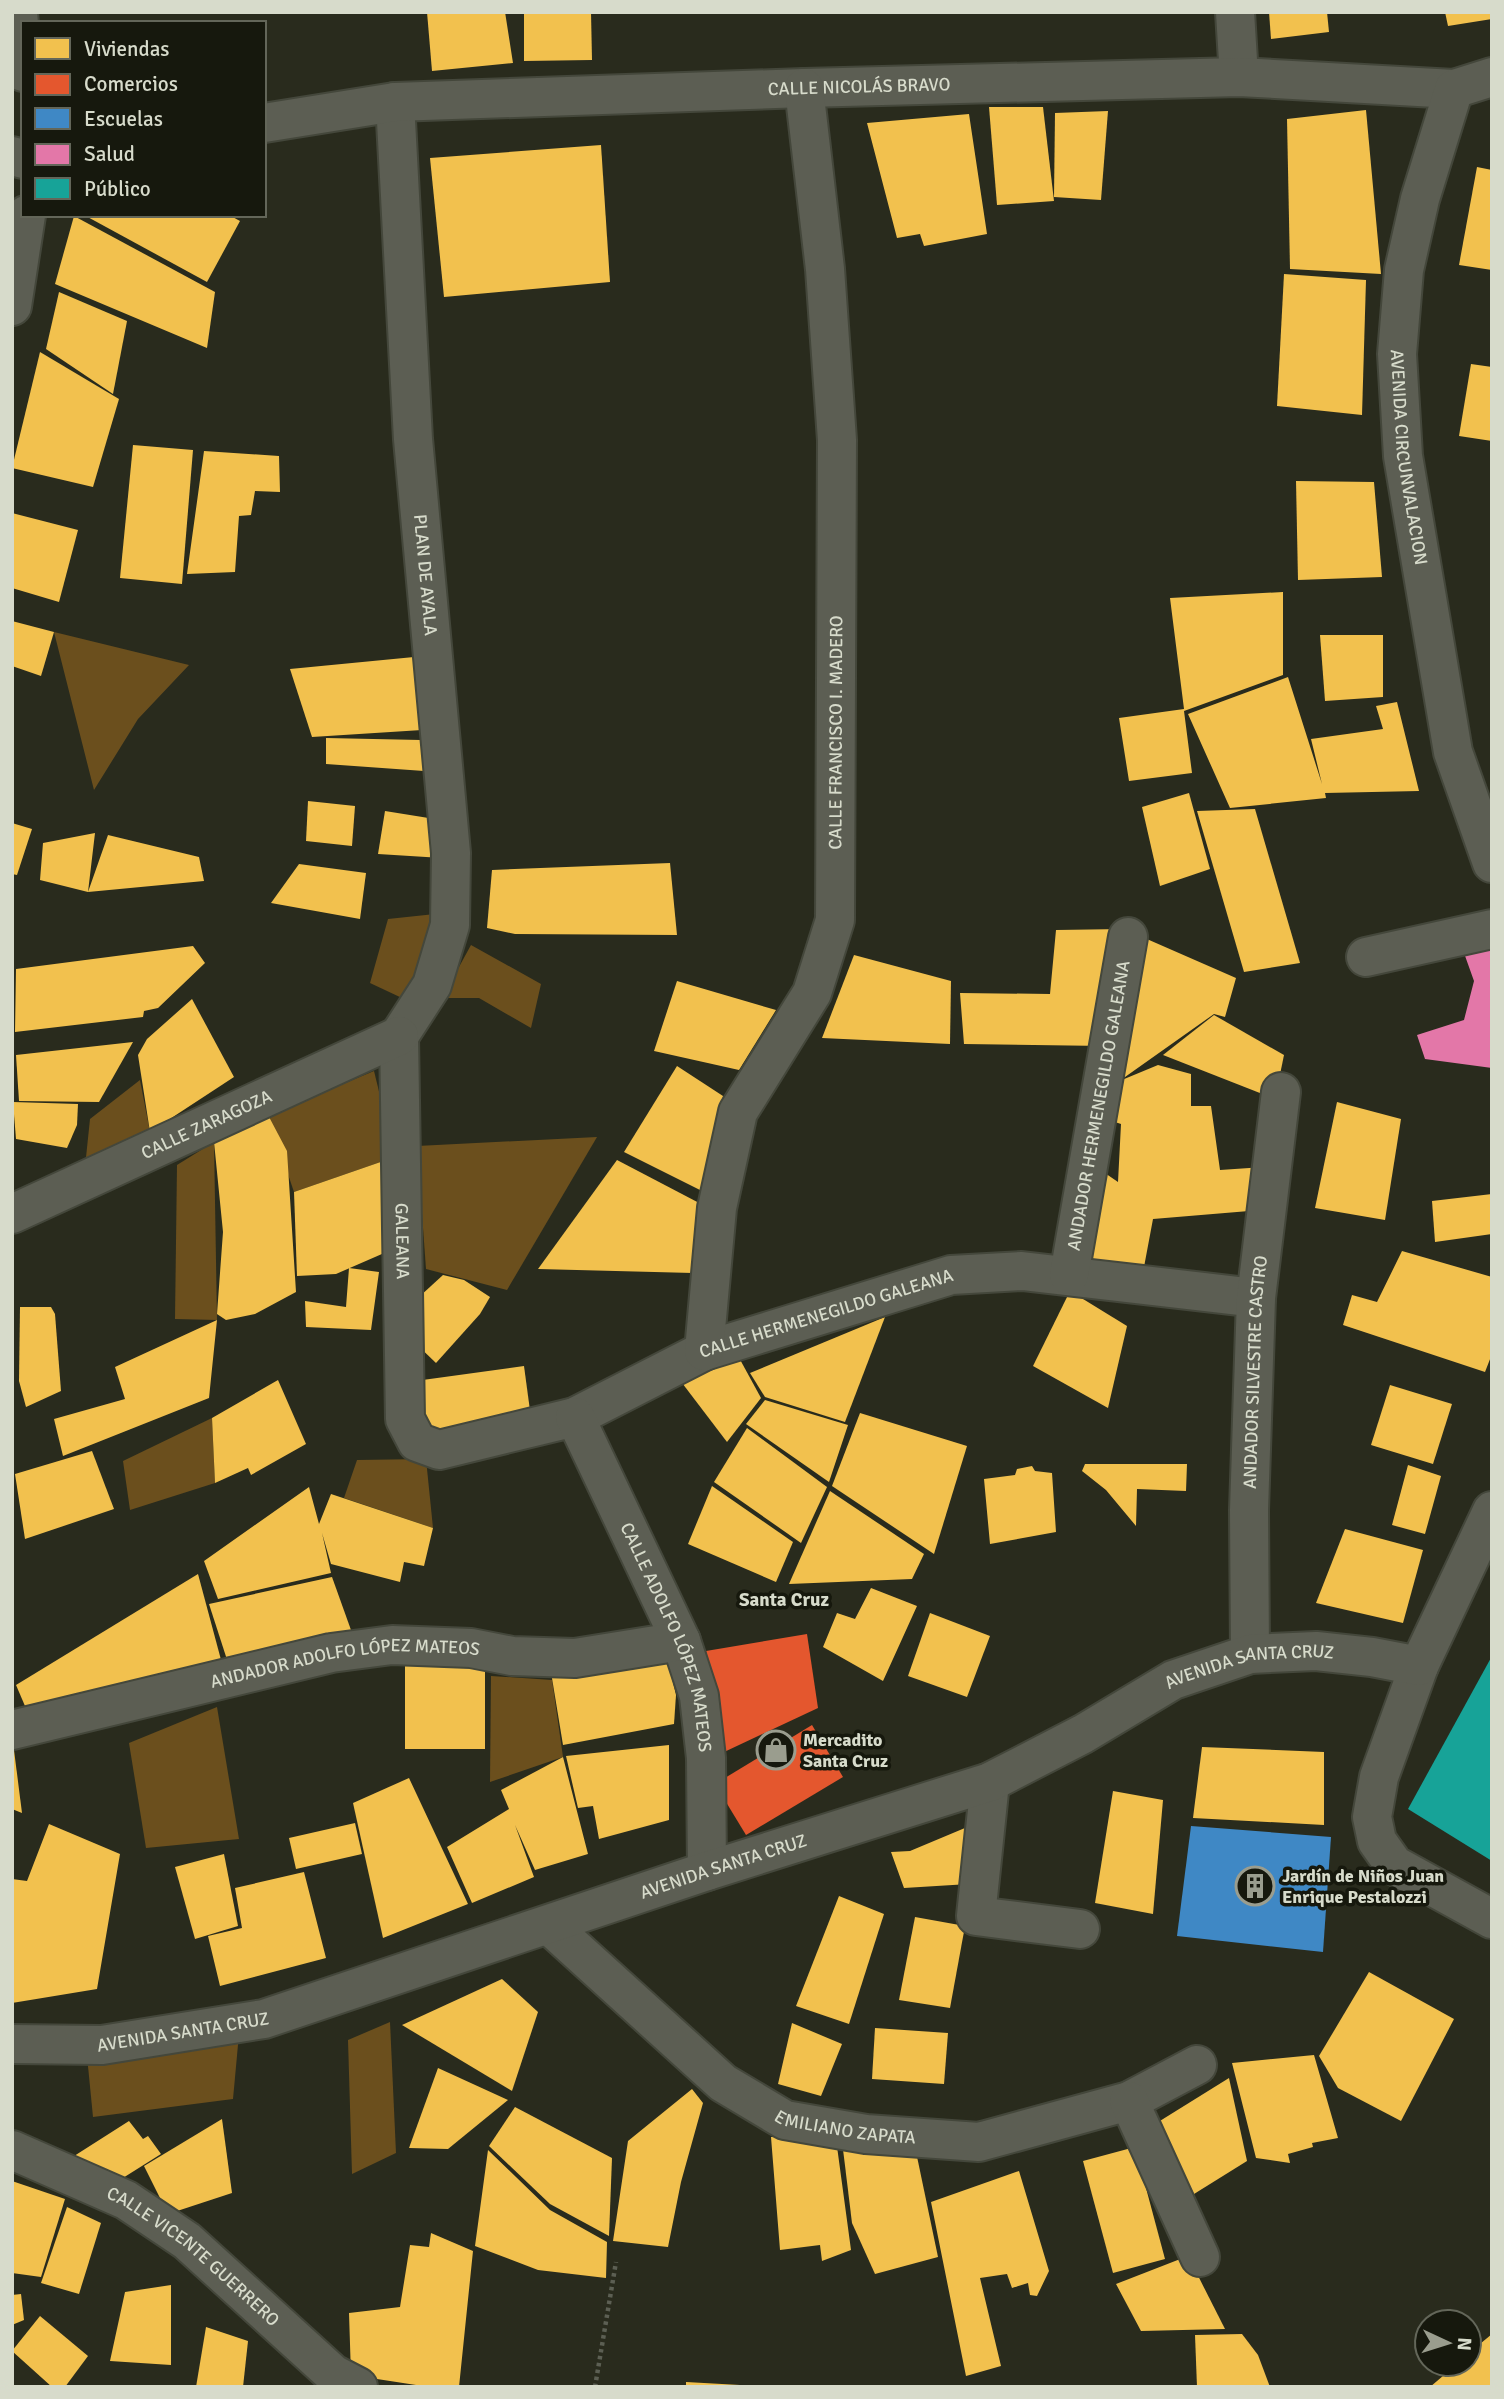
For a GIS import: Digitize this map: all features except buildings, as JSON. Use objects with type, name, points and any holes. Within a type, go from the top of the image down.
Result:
[{"type":"street","points":[[18,12],[21,48]]},
{"type":"street","points":[[1235,12],[1239,78]]},
{"type":"street","points":[[1454,89],[1492,77]]},
{"type":"street","name":"CALLE NICOLÁS BRAVO","points":[[266,123],[395,102],[804,88],[1239,78],[1454,89]]},
{"type":"street","name":"CALLE FRANCISCO I. MADERO","points":[[704,1350],[717,1208],[738,1112],[812,993],[835,920],[837,440],[825,269],[804,88]]},
{"type":"street","name":"AVENIDA CIRCUNVALACION","points":[[1454,89],[1420,199],[1404,270],[1397,354],[1403,456],[1453,752],[1491,862]]},
{"type":"street","name":"PLAN DE AYALA","points":[[395,102],[413,439],[451,853],[450,925],[432,985],[399,1036]]},
{"type":"street","points":[[12,306],[26,217]]},
{"type":"street","points":[[1366,957],[1492,929]]},
{"type":"street","name":"ANDADOR HERMENEGILDO GALEANA","points":[[1069,1275],[1128,937]]},
{"type":"street","name":"CALLE ZARAGOZA","points":[[12,1214],[399,1036]]},
{"type":"street","name":"GALEANA","points":[[399,1036],[405,1419],[416,1442]]},
{"type":"street","name":"ANDADOR SILVESTRE CASTRO","points":[[1250,1654],[1249,1510],[1256,1298],[1281,1092]]},
{"type":"street","name":"CALLE HERMENEGILDO GALEANA","points":[[416,1442],[439,1450],[575,1417],[704,1350],[951,1275],[1022,1271],[1256,1298]]},
{"type":"street","name":"CALLE ADOLFO LÓPEZ MATEOS","points":[[575,1417],[681,1641],[699,1696],[706,1758],[707,1871]]},
{"type":"street","points":[[1492,1511],[1419,1666],[1379,1777],[1372,1816],[1377,1840],[1394,1865],[1492,1919]]},
{"type":"street","name":"ANDADOR ADOLFO LÓPEZ MATEOS","points":[[12,1730],[331,1653],[392,1645],[471,1648],[512,1656],[575,1658],[681,1641]]},
{"type":"street","name":"AVENIDA SANTA CRUZ","points":[[12,2044],[102,2045],[264,2019],[707,1871],[990,1782],[1083,1734],[1173,1680],[1250,1654],[1316,1651],[1372,1657],[1419,1666]]},
{"type":"street","points":[[990,1782],[976,1916],[1080,1929]]},
{"type":"street","name":"EMILIANO ZAPATA","points":[[549,1925],[723,2083],[785,2120],[866,2134],[979,2142],[1129,2101],[1197,2065]]},
{"type":"street","points":[[1129,2101],[1200,2257]]},
{"type":"street","name":"CALLE VICENTE GUERRERO","points":[[12,2150],[126,2200],[187,2241],[333,2374],[358,2387]]},
{"type":"path","points":[[595,2387],[616,2262]]},
{"type":"shaded area","points":[[54,632],[189,665],[138,719],[94,790]]},
{"type":"shaded area","points":[[435,914],[419,1006],[370,983],[388,919]]},
{"type":"shaded area","points":[[471,945],[541,984],[531,1028],[479,998],[442,998]]},
{"type":"shaded area","points":[[374,1071],[395,1157],[294,1192],[268,1115]]},
{"type":"shaded area","points":[[140,1080],[150,1132],[85,1167],[90,1119]]},
{"type":"shaded area","points":[[597,1137],[507,1290],[426,1269],[417,1146]]},
{"type":"shaded area","points":[[214,1142],[217,1320],[175,1319],[177,1165]]},
{"type":"shaded area","points":[[212,1418],[215,1483],[130,1510],[123,1461]]},
{"type":"shaded area","points":[[426,1459],[433,1528],[344,1498],[357,1460]]},
{"type":"shaded area","points":[[491,1676],[552,1680],[563,1757],[490,1782]]},
{"type":"shaded area","points":[[217,1707],[239,1839],[146,1848],[129,1743]]},
{"type":"shaded area","points":[[390,2022],[396,2153],[352,2174],[348,2040]]},
{"type":"shaded area","points":[[239,2034],[233,2099],[93,2117],[87,2056]]},
{"type":"place","name":"Mercadito Santa Cruz","points":[[776,1750]]},
{"type":"place","name":"Jardín de Niños Juan Enrique Pestalozzi","points":[[1255,1886]]},
{"type":"district","name":"Santa Cruz","points":[[784,1600]]}]
